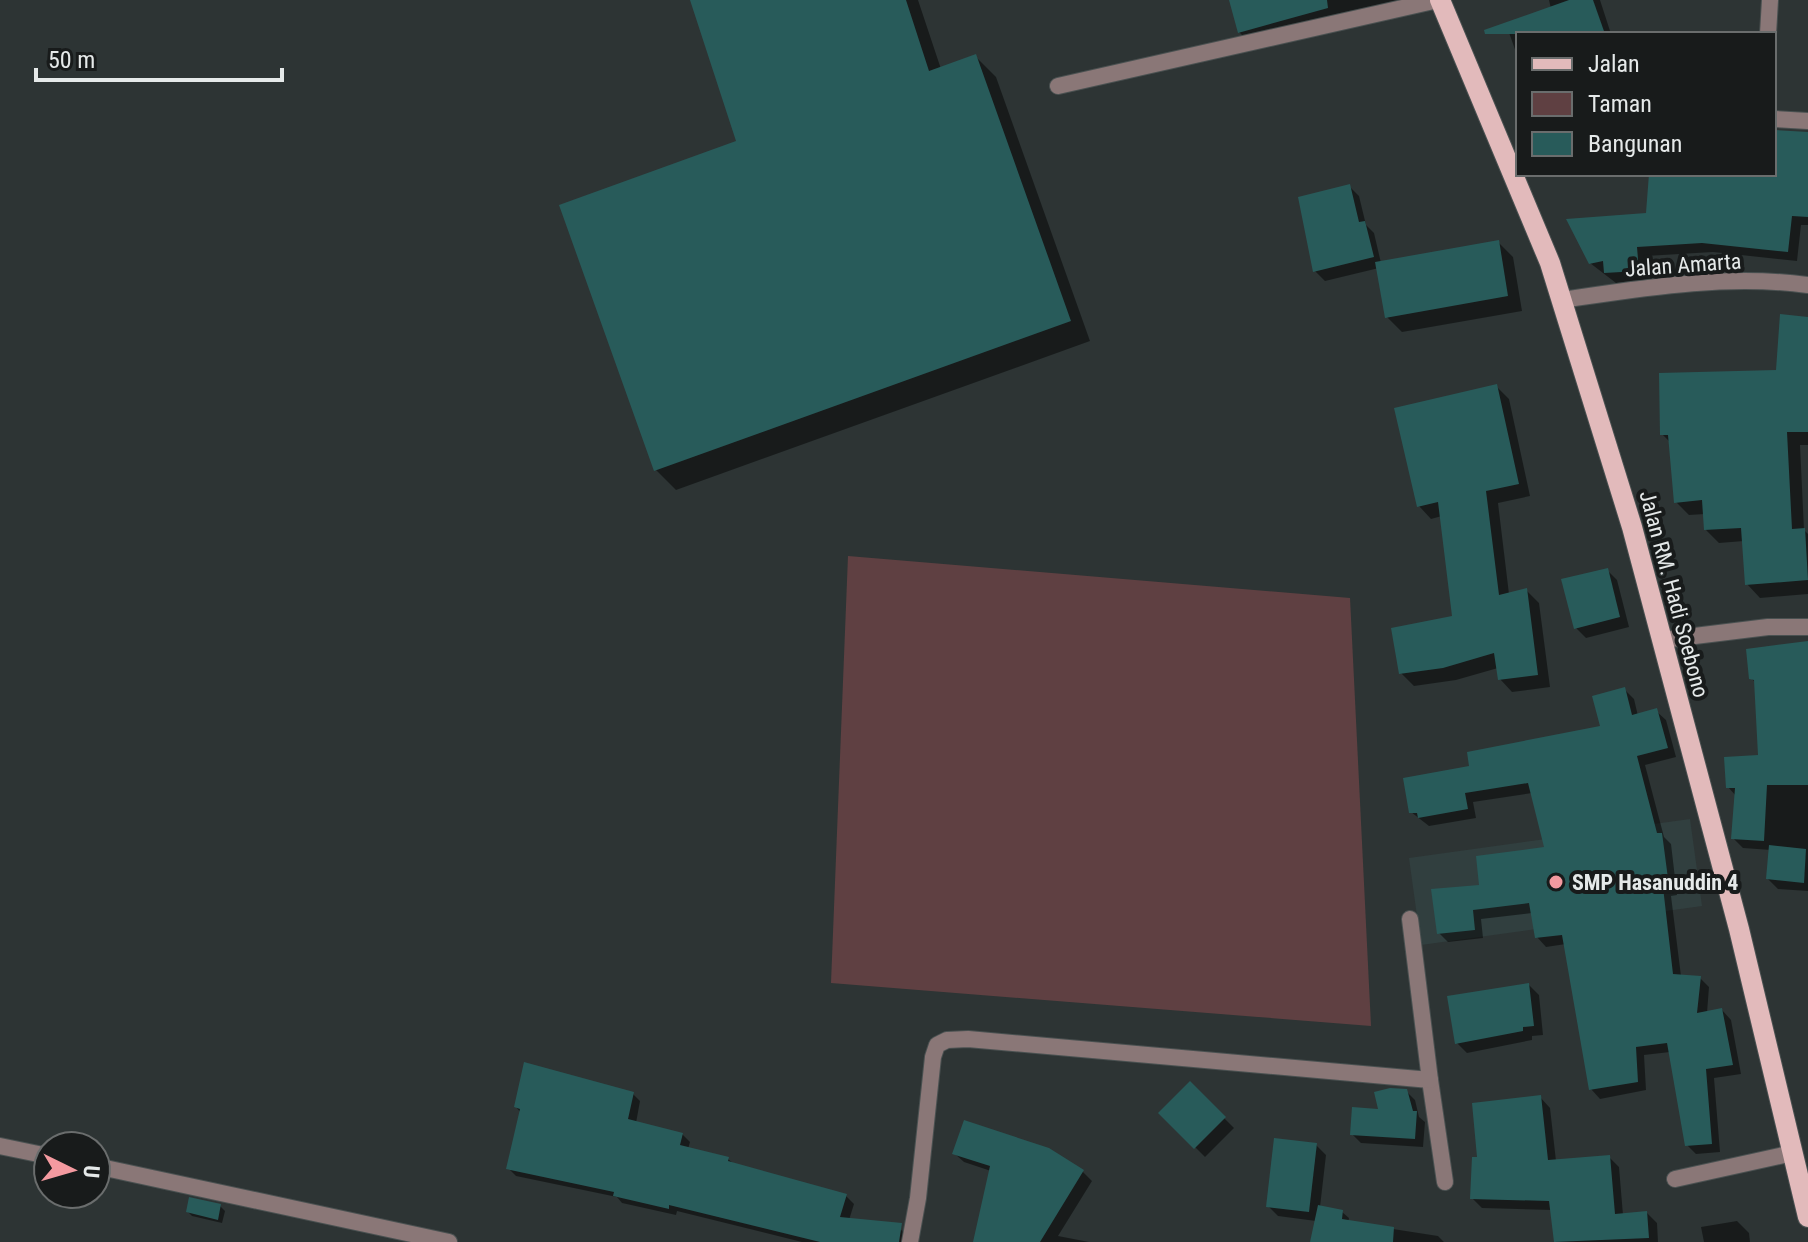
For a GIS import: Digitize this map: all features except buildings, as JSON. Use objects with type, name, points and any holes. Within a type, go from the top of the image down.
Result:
[{"type":"main road","name":"Jalan RM. Hadi Soebono","points":[[1439,0],[1514,168]]},
{"type":"main road","name":"Jalan RM. Hadi Soebono","points":[[1517,176],[1562,300],[1632,527],[1739,929],[1808,1217]]},
{"type":"street","points":[[1058,86],[1439,0]]},
{"type":"street","points":[[1768,32],[1770,0]]},
{"type":"street","points":[[1776,119],[1808,121]]},
{"type":"street","name":"Jalan Amarta","points":[[1562,300],[1677,283],[1785,282],[1808,285]]},
{"type":"street","points":[[1662,640],[1768,627],[1808,627]]},
{"type":"street","points":[[1410,919],[1445,1182]]},
{"type":"street","points":[[910,1242],[918,1198],[933,1057],[937,1045],[947,1040],[968,1039],[1430,1080]]},
{"type":"street","points":[[0,1146],[32,1153]]},
{"type":"street","points":[[1675,1179],[1793,1153]]},
{"type":"street","points":[[112,1169],[449,1242]]},
{"type":"shaded area","name":"SMP Hasanuddin 4","points":[[1690,819],[1702,906],[1421,945],[1409,858]]},
{"type":"green space","points":[[848,556],[1350,598],[1371,1026],[831,983]]},
{"type":"place","name":"SMP Hasanuddin 4","points":[[1556,882]]}]
